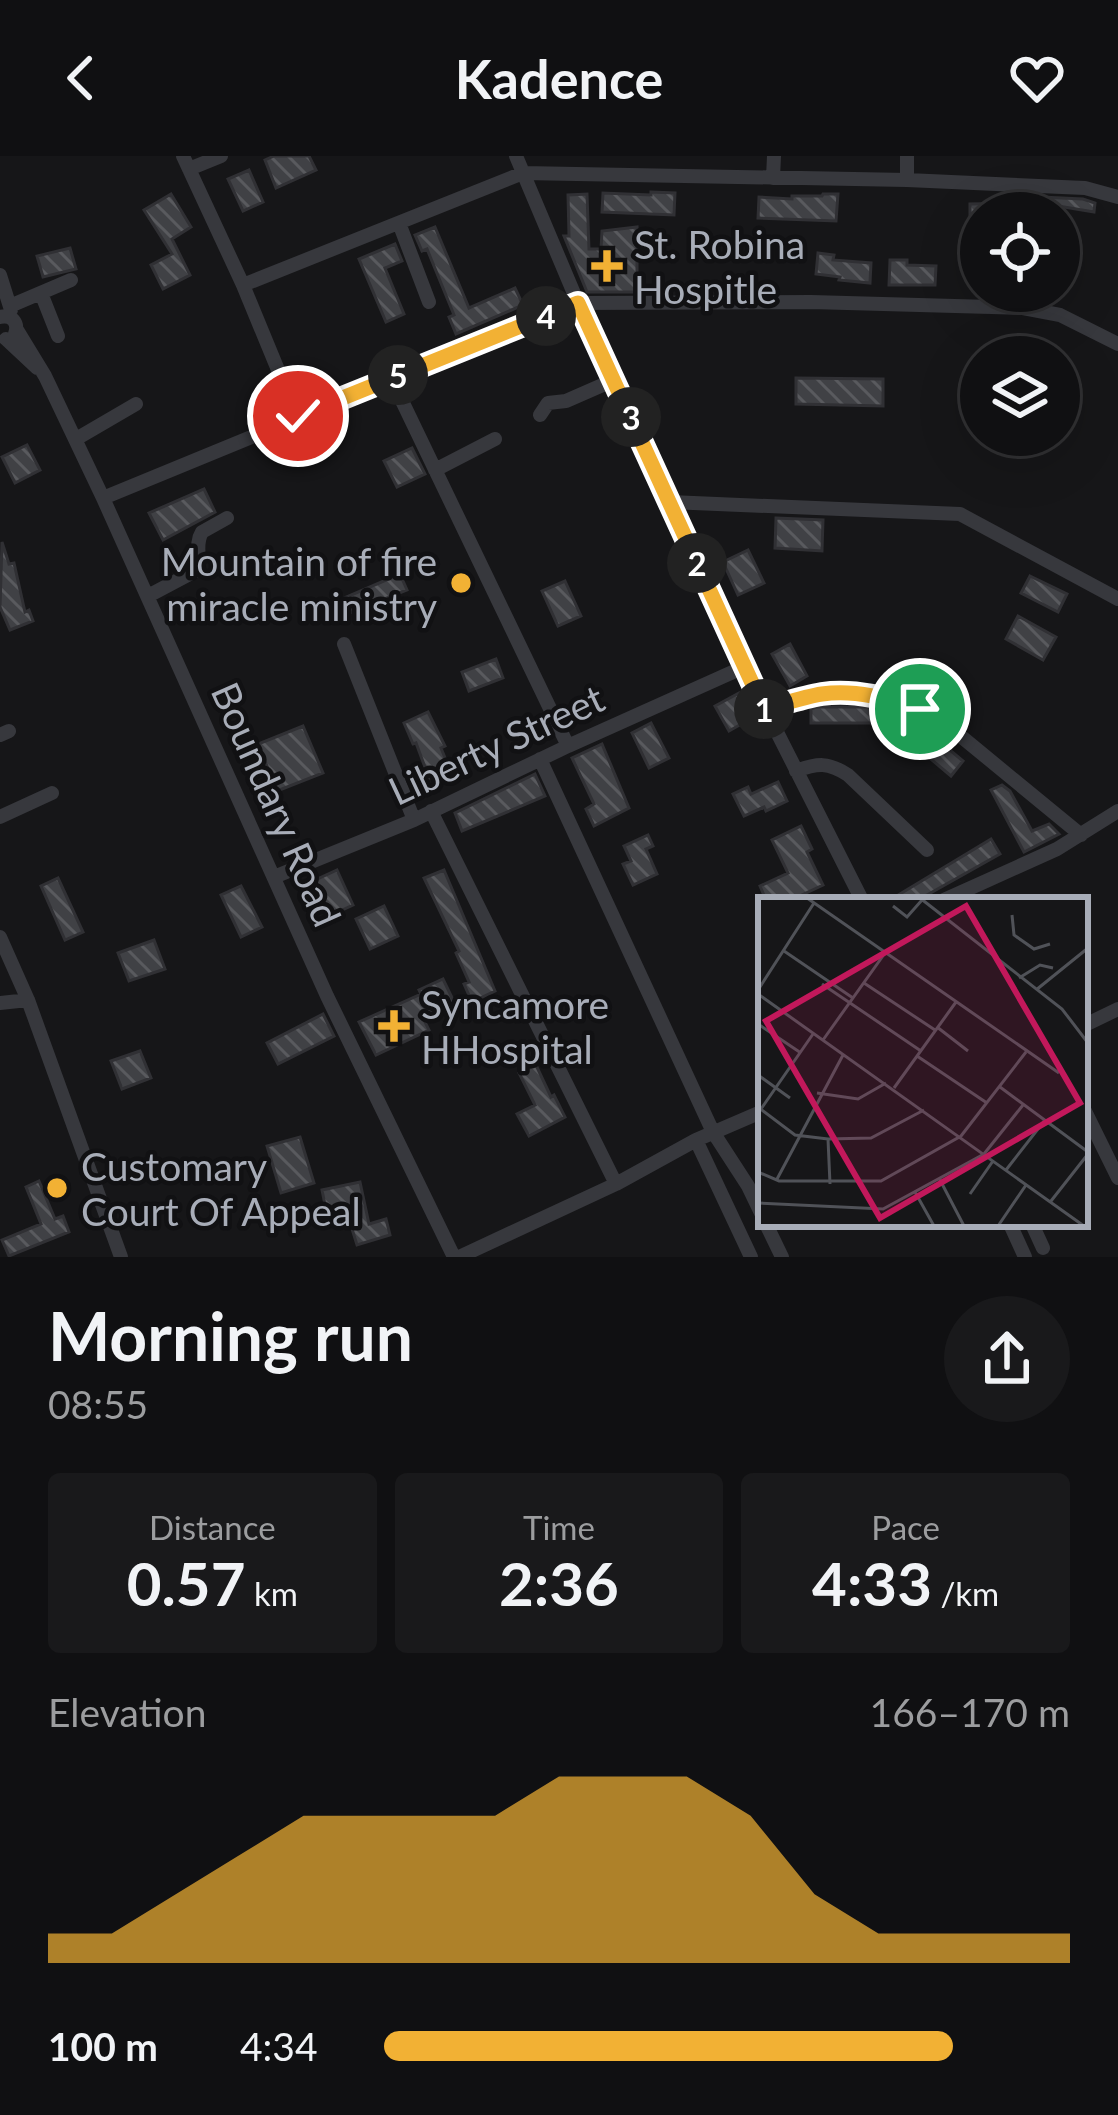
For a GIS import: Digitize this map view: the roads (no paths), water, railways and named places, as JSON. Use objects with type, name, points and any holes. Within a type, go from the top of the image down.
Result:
[{"type":"street","points":[[220,156],[186,162],[298,416]]},
{"type":"street","points":[[516,156],[744,667],[860,897]]},
{"type":"street","points":[[773,178],[774,156]]},
{"type":"street","points":[[907,180],[908,156]]},
{"type":"street","points":[[243,284],[523,173],[907,180],[1084,188],[1118,197]]},
{"type":"street","points":[[399,223],[429,302]]},
{"type":"street","points":[[7,324],[40,293],[71,280]]},
{"type":"street","name":"Boundary Road","points":[[3,281],[7,324],[45,376],[76,439],[327,996],[456,1257]]},
{"type":"street","points":[[40,293],[58,336]]},
{"type":"street","points":[[103,498],[578,303],[811,302],[1023,308],[1060,315],[1118,344]]},
{"type":"street","points":[[392,378],[568,746]]},
{"type":"street","points":[[539,415],[548,403],[566,401],[614,380]]},
{"type":"street","points":[[76,439],[136,404]]},
{"type":"street","points":[[435,470],[495,439]]},
{"type":"street","points":[[670,502],[960,514],[1118,598]]},
{"type":"street","points":[[148,596],[197,570],[199,536],[227,518]]},
{"type":"street","points":[[344,644],[414,820]]},
{"type":"street","name":"Liberty Street","points":[[274,877],[414,820],[744,667]]},
{"type":"street","points":[[764,709],[822,694],[848,693],[880,696],[920,709],[964,738],[1081,835]]},
{"type":"street","points":[[540,758],[713,1132],[758,1207]]},
{"type":"street","points":[[796,771],[817,763],[836,767],[927,850]]},
{"type":"street","points":[[0,817],[52,793]]},
{"type":"street","points":[[951,897],[1057,849],[1118,811]]},
{"type":"street","points":[[431,812],[616,1184]]},
{"type":"street","points":[[0,938],[28,1000],[121,1257]]},
{"type":"street","points":[[0,1004],[28,1000]]},
{"type":"street","points":[[1088,1024],[1118,1010]]},
{"type":"street","points":[[456,1257],[758,1113]]},
{"type":"street","points":[[1088,1117],[1118,1178]]},
{"type":"street","points":[[697,1140],[751,1257]]},
{"type":"street","points":[[767,1227],[782,1257]]},
{"type":"street","points":[[1011,1227],[1025,1257]]},
{"type":"street","points":[[1033,1227],[1043,1248]]},
{"type":"place","name":"St. Robina Hospitle","points":[[607,266]]},
{"type":"place","name":"Mountain of fire miracle ministry","points":[[461,583]]},
{"type":"place","name":"Syncamore HHospital","points":[[394,1026]]},
{"type":"place","name":"Customary Court Of Appeal","points":[[57,1188]]}]
